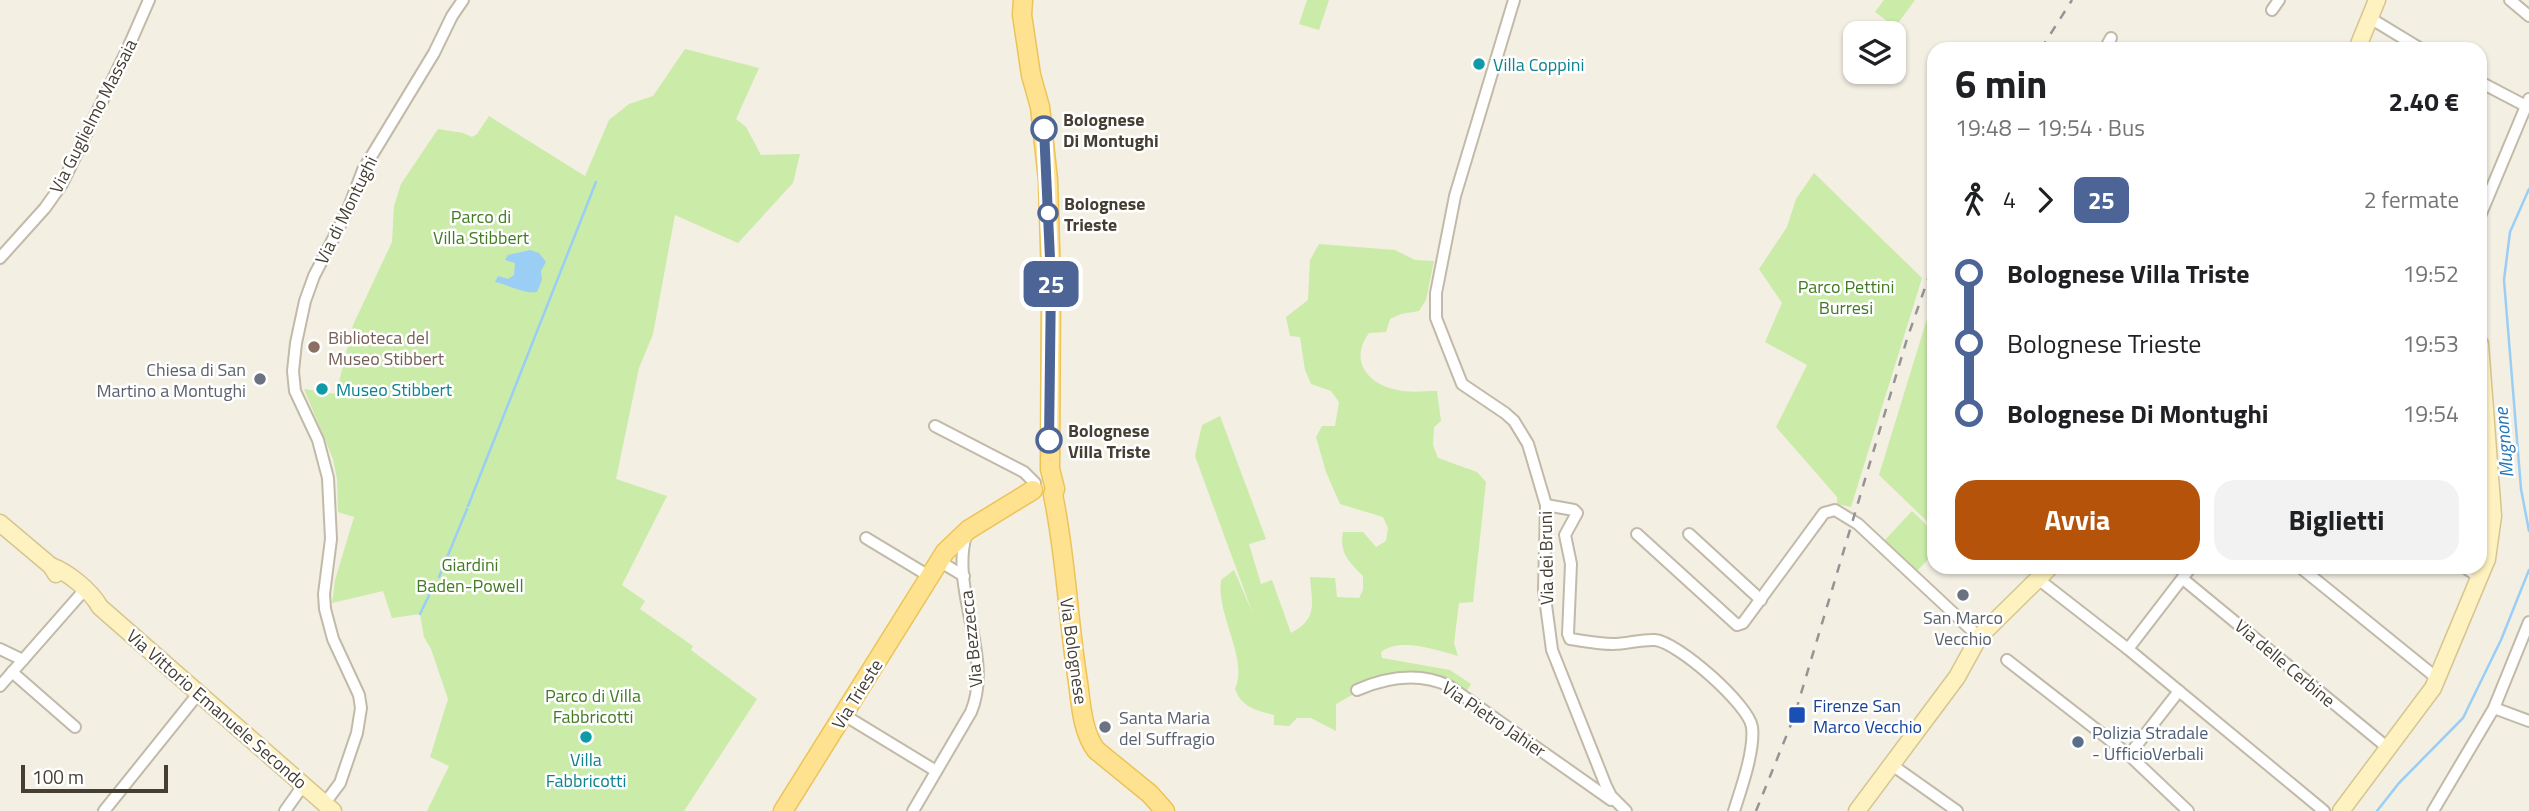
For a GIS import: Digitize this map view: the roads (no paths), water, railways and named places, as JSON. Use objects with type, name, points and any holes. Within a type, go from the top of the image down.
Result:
[{"type":"main road","name":"Via Bolognese","points":[[1023,0],[1022,15],[1031,75],[1040,107],[1048,180],[1051,292],[1050,458],[1043,486],[1087,734],[1098,752],[1150,794],[1165,811]]},
{"type":"main road","name":"Via Trieste","points":[[783,811],[934,568],[954,541],[1043,486]]},
{"type":"street","name":"Via Guglielmo Massaia","points":[[0,258],[45,208],[62,184],[149,0]]},
{"type":"street","name":"Via di Montughi","points":[[329,807],[357,733],[361,708],[359,695],[327,624],[323,602],[331,539],[328,478],[318,440],[293,384],[304,301],[347,212],[363,170],[463,0]]},
{"type":"street","points":[[2273,10],[2279,0]]},
{"type":"street","points":[[2360,42],[2377,0]]},
{"type":"street","points":[[2510,0],[2529,16]]},
{"type":"street","name":"Via dei Bruni","points":[[1514,1],[1455,196],[1439,270],[1436,318],[1462,384],[1494,403],[1514,421],[1528,444],[1546,505],[1545,590],[1550,642],[1590,751],[1606,786],[1622,808]]},
{"type":"street","points":[[2370,18],[2409,42]]},
{"type":"street","points":[[2108,42],[2110,38]]},
{"type":"street","points":[[2487,85],[2528,103],[2487,200]]},
{"type":"street","points":[[936,426],[1026,473],[1043,486]]},
{"type":"street","points":[[2487,480],[2493,528],[2487,559]]},
{"type":"street","points":[[1546,505],[1574,510],[1577,513],[1565,535],[1571,564],[1570,639]]},
{"type":"street","points":[[1637,534],[1737,625],[1743,623],[1824,513],[1835,510],[1858,524],[1979,638]]},
{"type":"street","name":"Via Vittorio Emanuele Secondo","points":[[0,523],[51,566],[56,574],[80,595],[100,607]]},
{"type":"street","name":"Via Bezzecca","points":[[913,811],[971,712],[977,690],[962,552],[968,530]]},
{"type":"street","points":[[1689,534],[1760,600]]},
{"type":"street","points":[[866,538],[934,568]]},
{"type":"street","name":"Via Vittorio Emanuele Secondo","points":[[51,566],[61,569],[96,599],[100,607],[329,807]]},
{"type":"street","name":"Via Bezzecca","points":[[934,568],[964,576]]},
{"type":"street","points":[[1857,811],[1957,677],[1979,638],[2043,574]]},
{"type":"street","points":[[2128,649],[2186,574]]},
{"type":"street","points":[[2309,574],[2438,679]]},
{"type":"street","points":[[2475,574],[2481,578]]},
{"type":"street","points":[[2341,811],[2438,679],[2482,574]]},
{"type":"street","points":[[2038,579],[2128,649],[2324,811]]},
{"type":"street","name":"Via delle Cerbine","points":[[2183,579],[2388,748]]},
{"type":"street","points":[[0,686],[80,595]]},
{"type":"street","points":[[2433,811],[2494,708],[2529,622]]},
{"type":"street","points":[[1550,642],[1570,639],[1614,644],[1654,639],[1667,642],[1692,660],[1731,696],[1749,718],[1752,732],[1734,811]]},
{"type":"street","points":[[0,649],[23,660]]},
{"type":"street","points":[[2007,660],[2129,755],[2188,811]]},
{"type":"street","points":[[12,672],[75,727]]},
{"type":"street","name":"Via Pietro Jahier","points":[[1357,690],[1378,680],[1407,677],[1439,681],[1622,808]]},
{"type":"street","points":[[2129,755],[2179,691]]},
{"type":"street","points":[[104,811],[198,694]]},
{"type":"street","points":[[2494,708],[2529,721]]},
{"type":"street","points":[[844,715],[936,771]]},
{"type":"street","points":[[1892,765],[1957,811]]},
{"type":"street","points":[[285,811],[304,785]]},
{"type":"water","points":[[530,250],[539,253],[546,262],[541,271],[542,280],[537,292],[522,291],[495,282],[498,276],[508,279],[514,275],[515,263],[505,260],[508,255]]},
{"type":"waterway","points":[[468,506],[596,182]]},
{"type":"waterway","name":"Mugnone","points":[[2529,189],[2510,232],[2504,280],[2521,489],[2529,531]]},
{"type":"waterway","points":[[439,577],[467,509]]},
{"type":"waterway","name":"Mugnone","points":[[2377,811],[2399,783],[2463,718],[2501,640],[2529,570]]},
{"type":"waterway","points":[[420,614],[434,585]]},
{"type":"railway","points":[[2045,42],[2072,0]]},
{"type":"railway","points":[[1756,811],[1794,717],[1907,339],[1927,282]]},
{"type":"place","name":"Villa Coppini","points":[[1479,64]]},
{"type":"place","name":"Bolognese Di Montughi","points":[[1044,129]]},
{"type":"place","name":"Bolognese Trieste","points":[[1048,213]]},
{"type":"place","name":"Biblioteca del Museo Stibbert","points":[[314,347]]},
{"type":"place","name":"Chiesa di San Martino a Montughi","points":[[260,379]]},
{"type":"place","name":"Museo Stibbert","points":[[322,389]]},
{"type":"place","name":"Bolognese Villa Triste","points":[[1049,440]]},
{"type":"place","name":"San Marco Vecchio","points":[[1963,595]]},
{"type":"place","name":"Firenze San Marco Vecchio","points":[[1797,715]]},
{"type":"place","name":"Santa Maria del Suffragio","points":[[1105,727]]},
{"type":"place","name":"Villa Fabbricotti","points":[[586,737]]},
{"type":"place","name":"Polizia Stradale - UfficioVerbali","points":[[2078,742]]},
{"type":"park label","name":"Parco di Villa Stibbert","points":[[481,226]]},
{"type":"park label","name":"Parco Pettini Burresi","points":[[1846,296]]},
{"type":"park label","name":"Giardini Baden-Powell","points":[[470,574]]},
{"type":"park label","name":"Parco di Villa Fabbricotti","points":[[593,705]]}]
